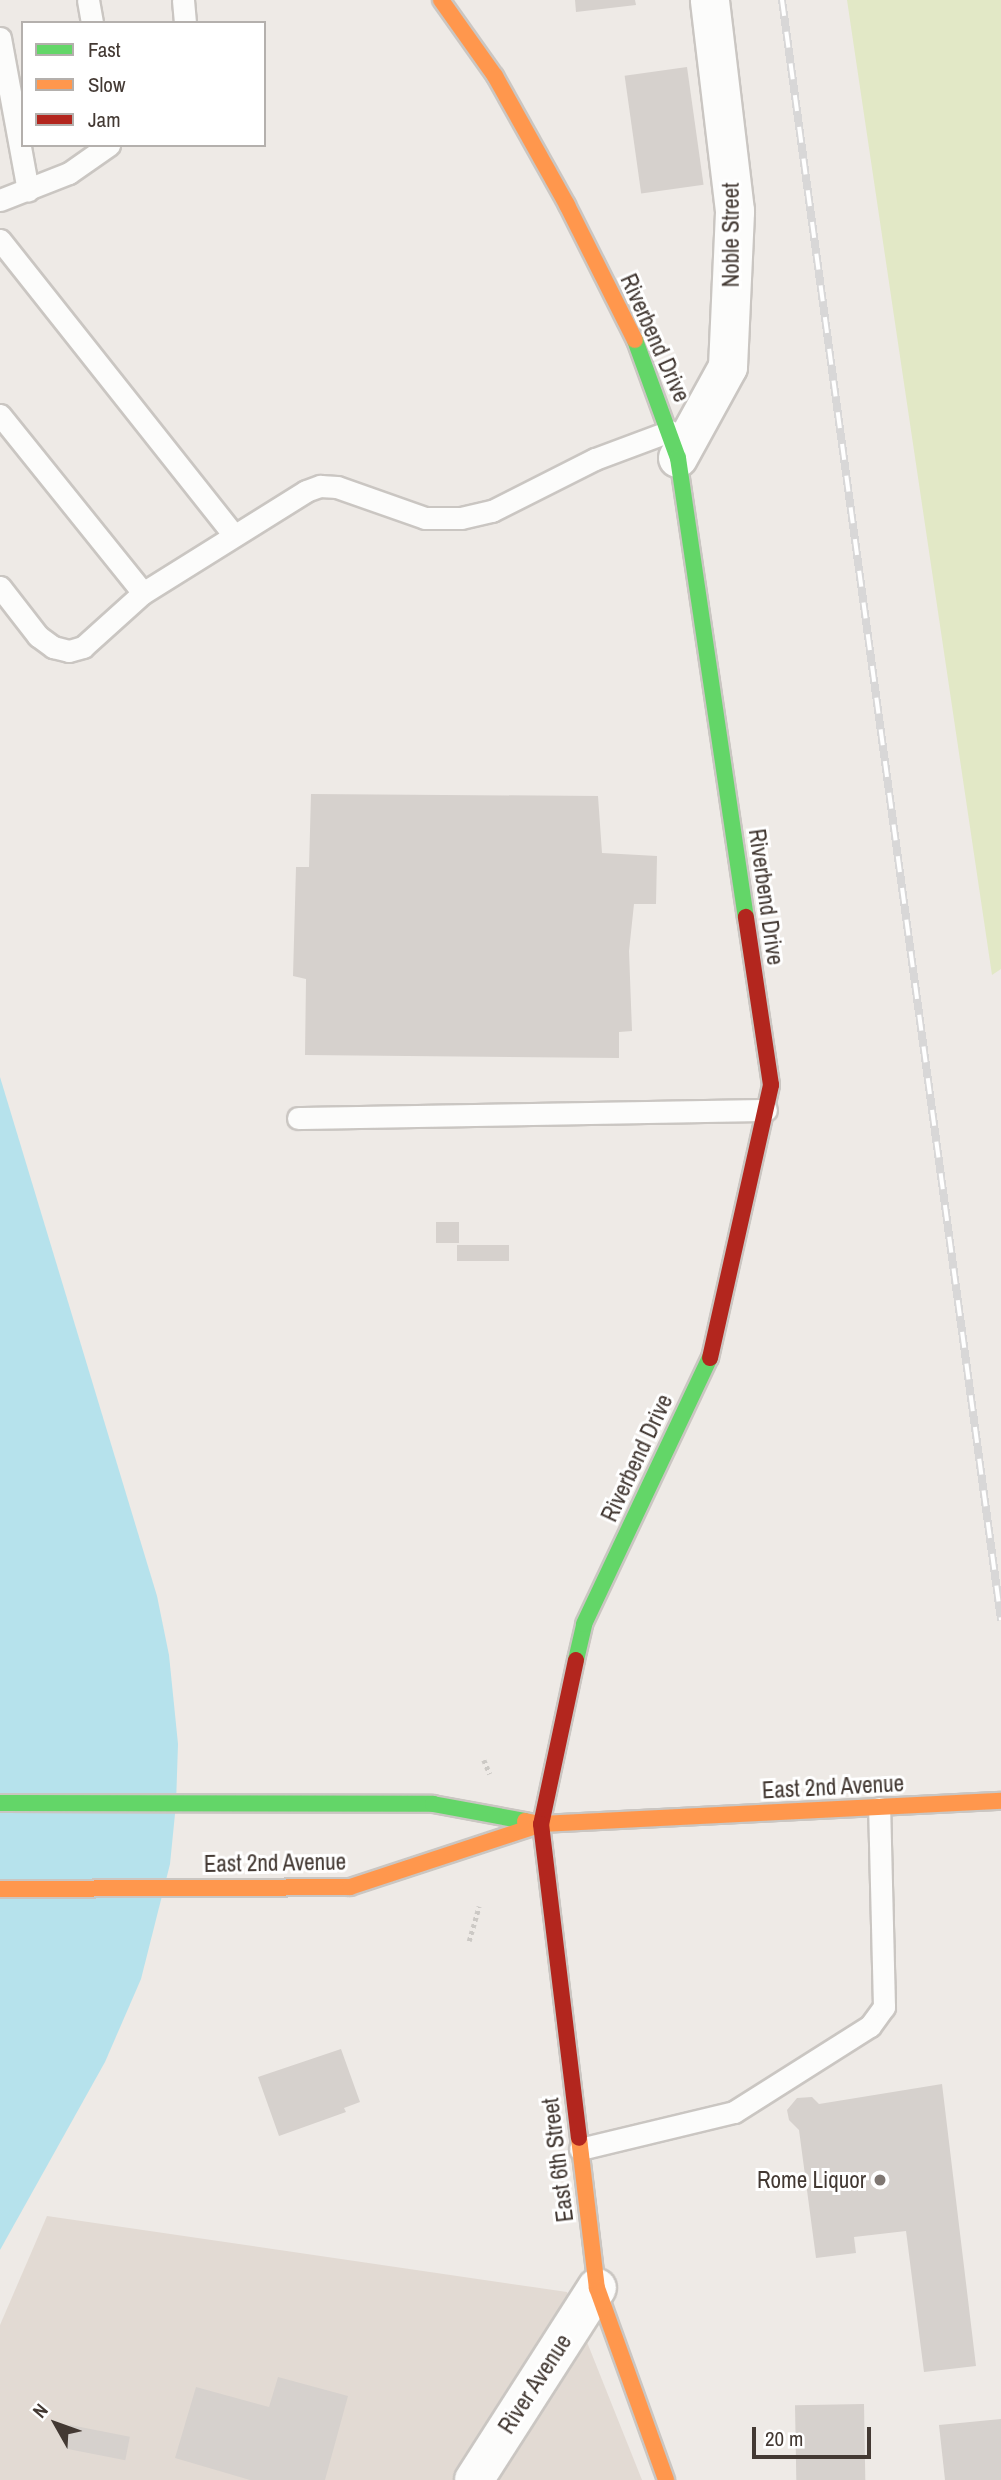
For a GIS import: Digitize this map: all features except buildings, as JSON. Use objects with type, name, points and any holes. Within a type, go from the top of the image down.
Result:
[{"type":"main road","name":"Riverbend Drive","points":[[441,0],[495,76],[567,205],[639,347],[674,444],[771,1085],[710,1357],[584,1624],[541,1824]]},
{"type":"main road","name":"East 2nd Avenue","points":[[0,1803],[249,1806],[433,1804],[541,1824],[1001,1801]]},
{"type":"main road","name":"East 2nd Avenue","points":[[0,1889],[243,1885],[350,1887],[541,1824]]},
{"type":"main road","name":"East 6th Street","points":[[541,1824],[597,2288],[666,2480]]},
{"type":"street","name":"Noble Street","points":[[674,444],[728,367],[735,211],[710,0]]},
{"type":"street","name":"River Avenue","points":[[474,2480],[597,2288]]},
{"type":"lane","points":[[88,0],[92,21]]},
{"type":"lane","points":[[183,0],[185,21]]},
{"type":"lane","points":[[0,38],[28,190]]},
{"type":"lane","points":[[0,200],[69,173],[107,147]]},
{"type":"lane","points":[[0,240],[234,535]]},
{"type":"lane","points":[[0,415],[143,593]]},
{"type":"lane","points":[[0,587],[38,636],[52,647],[69,651],[83,647],[143,593],[306,491],[320,486],[337,487],[425,518],[461,518],[492,511],[595,459],[674,444]]},
{"type":"lane","points":[[298,1118],[766,1110]]},
{"type":"lane","points":[[580,2149],[734,2112],[870,2026],[884,2007],[879,1808]]},
{"type":"path","points":[[484,1760],[490,1775]]},
{"type":"path","points":[[469,1941],[479,1906]]},
{"type":"shaded area","points":[[47,2216],[567,2292],[642,2480],[0,2480],[0,2325]]},
{"type":"green space","points":[[847,0],[1001,0],[1001,969],[992,975]]},
{"type":"water","points":[[0,1077],[157,1596],[169,1655],[178,1744],[170,1864],[141,1979],[105,2062],[0,2250]]},
{"type":"railway","points":[[782,0],[1001,1620]]},
{"type":"traffic: fast","points":[[635,340],[678,458],[746,917]]},
{"type":"traffic: fast","points":[[576,1660],[584,1624],[710,1358]]},
{"type":"traffic: fast","points":[[0,1803],[433,1804],[525,1821]]},
{"type":"traffic: slow","points":[[441,0],[495,76],[567,205],[635,340]]},
{"type":"traffic: slow","points":[[525,1821],[541,1824],[1001,1801]]},
{"type":"traffic: slow","points":[[0,1889],[350,1887],[536,1826]]},
{"type":"traffic: slow","points":[[579,2138],[597,2288],[666,2480]]},
{"type":"traffic: jam","points":[[710,1358],[771,1085],[746,917]]},
{"type":"traffic: jam","points":[[576,1660],[541,1824],[579,2138]]},
{"type":"place","name":"Rome Liquor","points":[[880,2180]]}]
